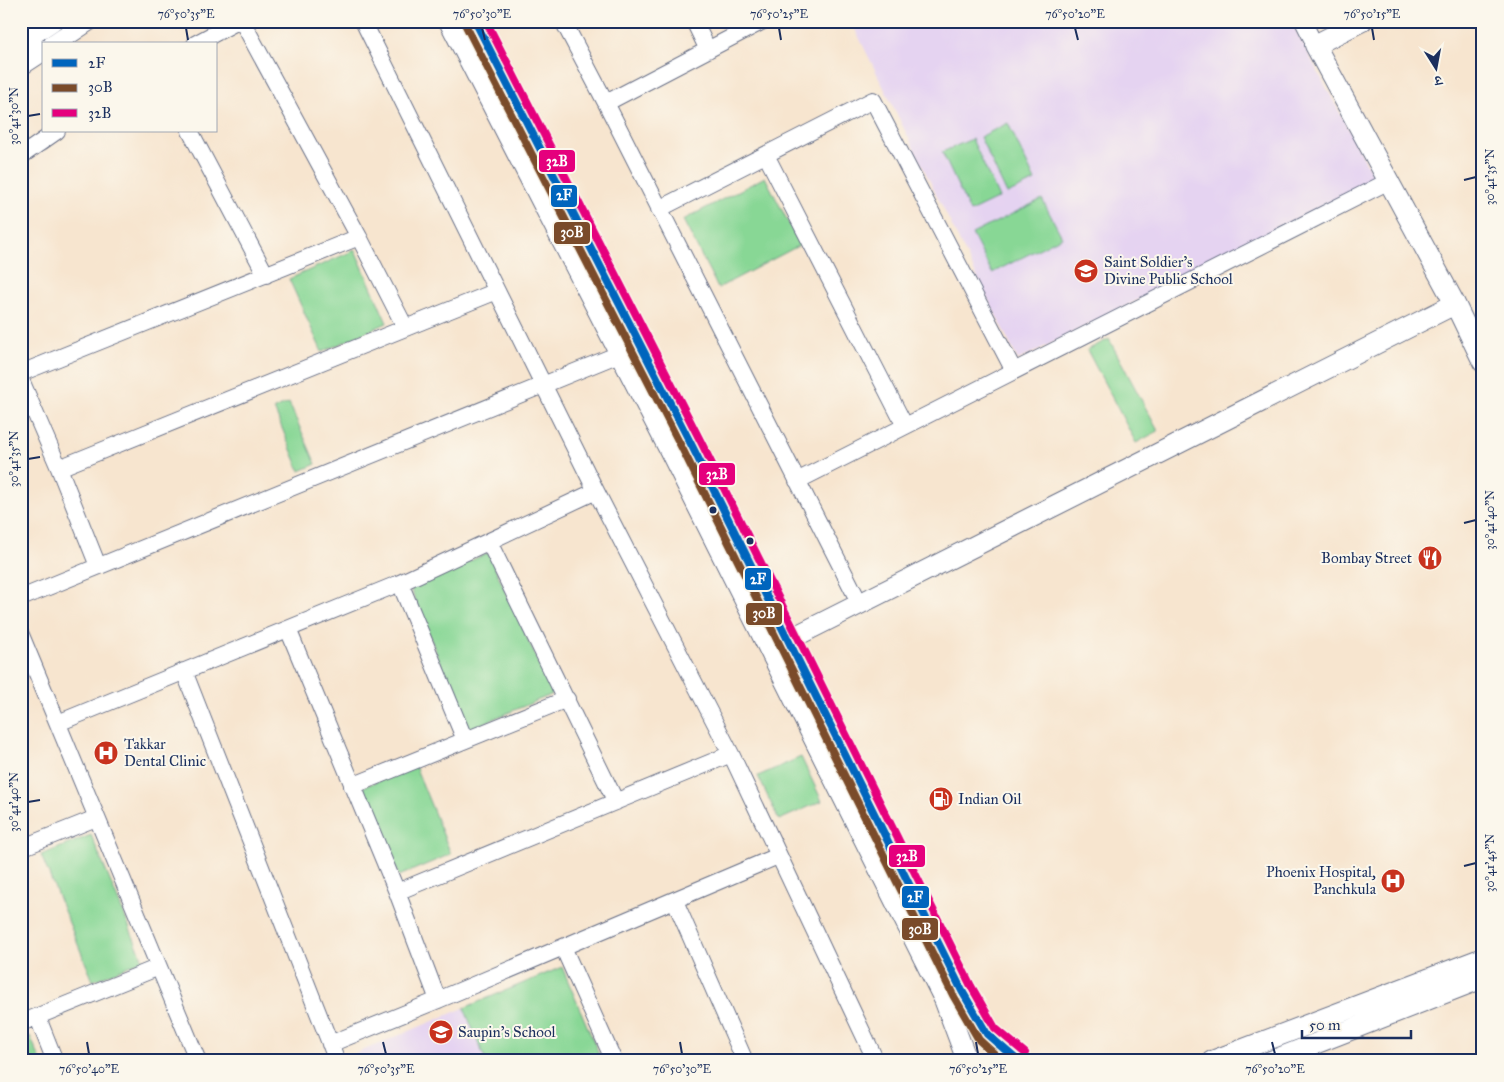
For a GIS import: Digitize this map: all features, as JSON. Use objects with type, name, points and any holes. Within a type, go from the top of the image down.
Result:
[{"type":"street","points":[[21,42],[52,21]]},
{"type":"street","points":[[57,42],[88,21]]},
{"type":"street","points":[[198,42],[238,21]]},
{"type":"street","points":[[242,21],[406,327]]},
{"type":"street","points":[[363,21],[596,491],[731,754],[876,1061]]},
{"type":"street","points":[[450,21],[681,473],[944,999],[965,1055],[965,1061]]},
{"type":"street","points":[[475,21],[692,446],[962,991],[987,1034],[1018,1061]]},
{"type":"street","points":[[563,21],[860,604]]},
{"type":"street","points":[[694,21],[708,50]]},
{"type":"street","points":[[606,104],[763,21]]},
{"type":"street","points":[[1303,21],[1455,304],[1483,362]]},
{"type":"street","points":[[1315,45],[1362,21]]},
{"type":"street","points":[[21,66],[42,51]]},
{"type":"street","points":[[659,209],[873,100],[1014,371]]},
{"type":"street","points":[[21,156],[57,132]]},
{"type":"street","points":[[191,132],[266,275]]},
{"type":"street","points":[[766,155],[905,426]]},
{"type":"street","points":[[797,481],[1389,181]]},
{"type":"street","points":[[21,373],[358,237]]},
{"type":"street","points":[[59,468],[497,291]]},
{"type":"street","points":[[788,640],[1455,304]]},
{"type":"street","points":[[21,598],[619,354]]},
{"type":"street","points":[[21,380],[98,566]]},
{"type":"street","points":[[58,723],[400,582],[596,491]]},
{"type":"street","points":[[489,542],[616,802]]},
{"type":"street","points":[[400,582],[465,740]]},
{"type":"street","points":[[288,629],[397,892],[438,1000]]},
{"type":"street","points":[[21,636],[198,1061]]},
{"type":"street","points":[[184,671],[337,1061]]},
{"type":"street","points":[[352,786],[567,699]]},
{"type":"street","points":[[397,892],[731,754]]},
{"type":"street","points":[[21,848],[96,818]]},
{"type":"street","points":[[330,1044],[675,901],[778,856]]},
{"type":"street","points":[[675,901],[745,1061]]},
{"type":"street","points":[[563,947],[614,1061]]},
{"type":"street","points":[[1212,1061],[1483,958]]},
{"type":"street","points":[[21,1023],[38,1018],[159,968]]},
{"type":"street","points":[[1271,1061],[1483,978]]},
{"type":"street","points":[[38,1018],[54,1061]]},
{"type":"shaded area","name":"Saint Soldier’s Divine Public School","points":[[851,21],[1291,21],[1376,181],[1018,360]]},
{"type":"shaded area","name":"Saupin's School","points":[[464,1008],[486,1061],[352,1061],[350,1056]]},
{"type":"green space","points":[[1008,123],[1035,181],[1007,194],[980,137]]},
{"type":"green space","points":[[972,139],[999,198],[970,212],[942,152]]},
{"type":"green space","points":[[765,177],[800,245],[718,288],[683,220]]},
{"type":"green space","points":[[1042,199],[1062,237],[992,273],[972,234]]},
{"type":"green space","points":[[355,250],[387,323],[322,352],[289,279]]},
{"type":"green space","points":[[1109,339],[1158,431],[1136,443],[1087,350]]},
{"type":"green space","points":[[289,403],[316,464],[300,471],[274,409]]},
{"type":"green space","points":[[488,553],[553,694],[467,730],[410,587]]},
{"type":"green space","points":[[801,757],[822,801],[779,820],[758,776]]},
{"type":"green space","points":[[415,766],[451,854],[399,876],[363,787]]},
{"type":"green space","points":[[91,835],[143,960],[93,981],[41,855]]},
{"type":"green space","points":[[562,967],[602,1061],[486,1061],[464,1008]]},
{"type":"green space","points":[[30,1036],[41,1061],[21,1061],[21,1040]]},
{"type":"transit line","name":"2F","points":[[475,21],[692,446],[962,991],[987,1034],[1018,1061]]},
{"type":"transit line","name":"32B","points":[[486,21],[701,442],[971,986],[995,1028],[1025,1053]]},
{"type":"transit line","name":"30B","points":[[466,26],[683,450],[953,995],[979,1040],[1002,1061]]},
{"type":"place","name":"Saint Soldier’s Divine Public School","points":[[1086,271]]},
{"type":"place","name":"Bombay Street","points":[[1430,558]]},
{"type":"place","name":"Takkar Dental Clinic","points":[[106,753]]},
{"type":"place","name":"Indian Oil","points":[[941,799]]},
{"type":"place","name":"Phoenix Hospital, Panchkula","points":[[1393,881]]},
{"type":"place","name":"Saupin's School","points":[[441,1032]]}]
